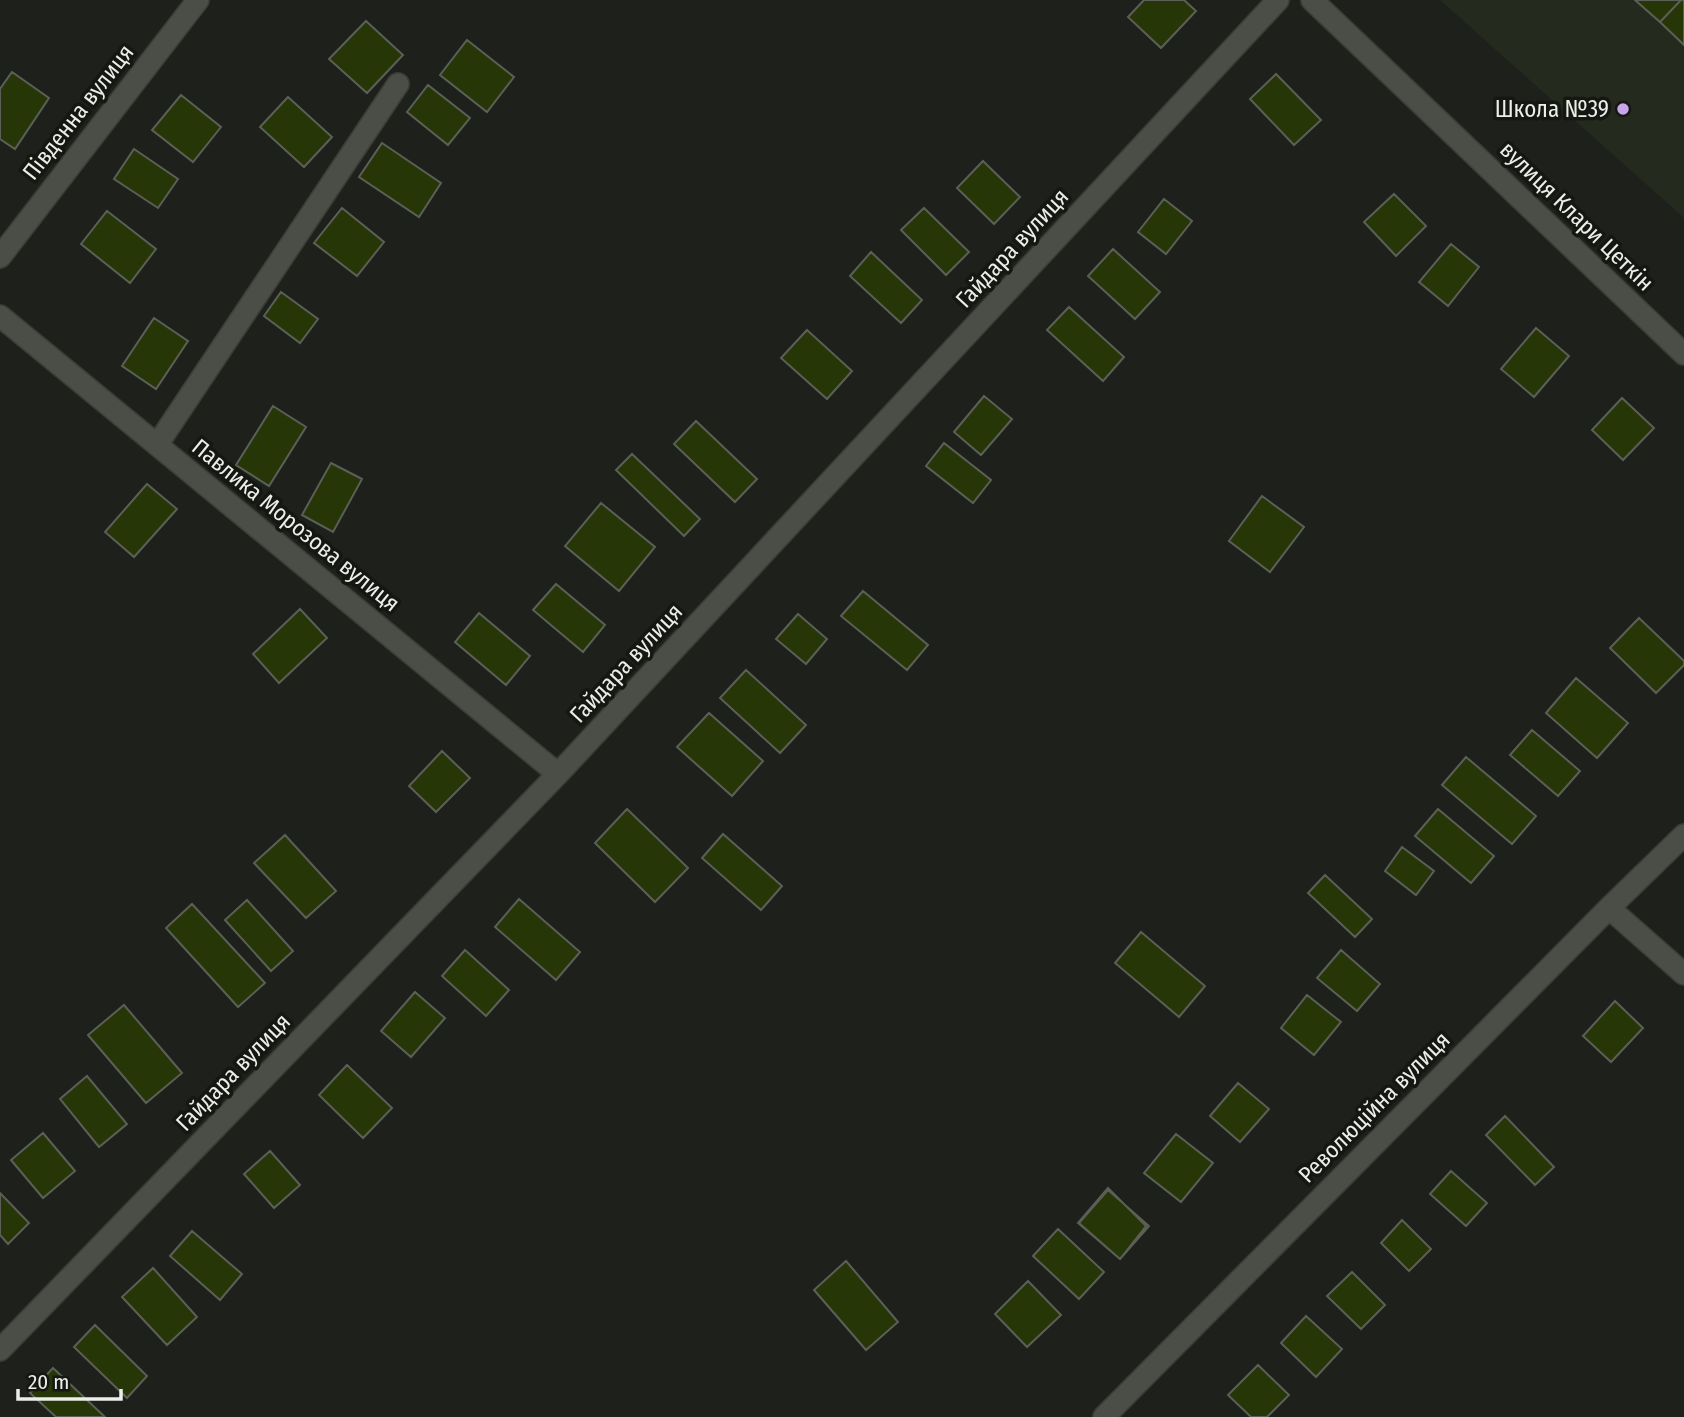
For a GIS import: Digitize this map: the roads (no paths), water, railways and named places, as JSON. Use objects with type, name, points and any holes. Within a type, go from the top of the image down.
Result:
[{"type":"street","name":"Південна вулиця","points":[[0,257],[8,228],[198,0]]},
{"type":"street","name":"Гайдара вулиця","points":[[0,1350],[558,774],[1278,0]]},
{"type":"street","name":"вулиця Клари Цеткін","points":[[1312,0],[1684,354]]},
{"type":"street","points":[[157,445],[398,84]]},
{"type":"street","name":"Павлика Морозова вулиця","points":[[0,316],[558,774]]},
{"type":"street","name":"Революційна вулиця","points":[[1104,1417],[1684,835]]},
{"type":"street","points":[[1609,908],[1684,974]]},
{"type":"place","name":"Школа №39","points":[[1623,109]]}]
